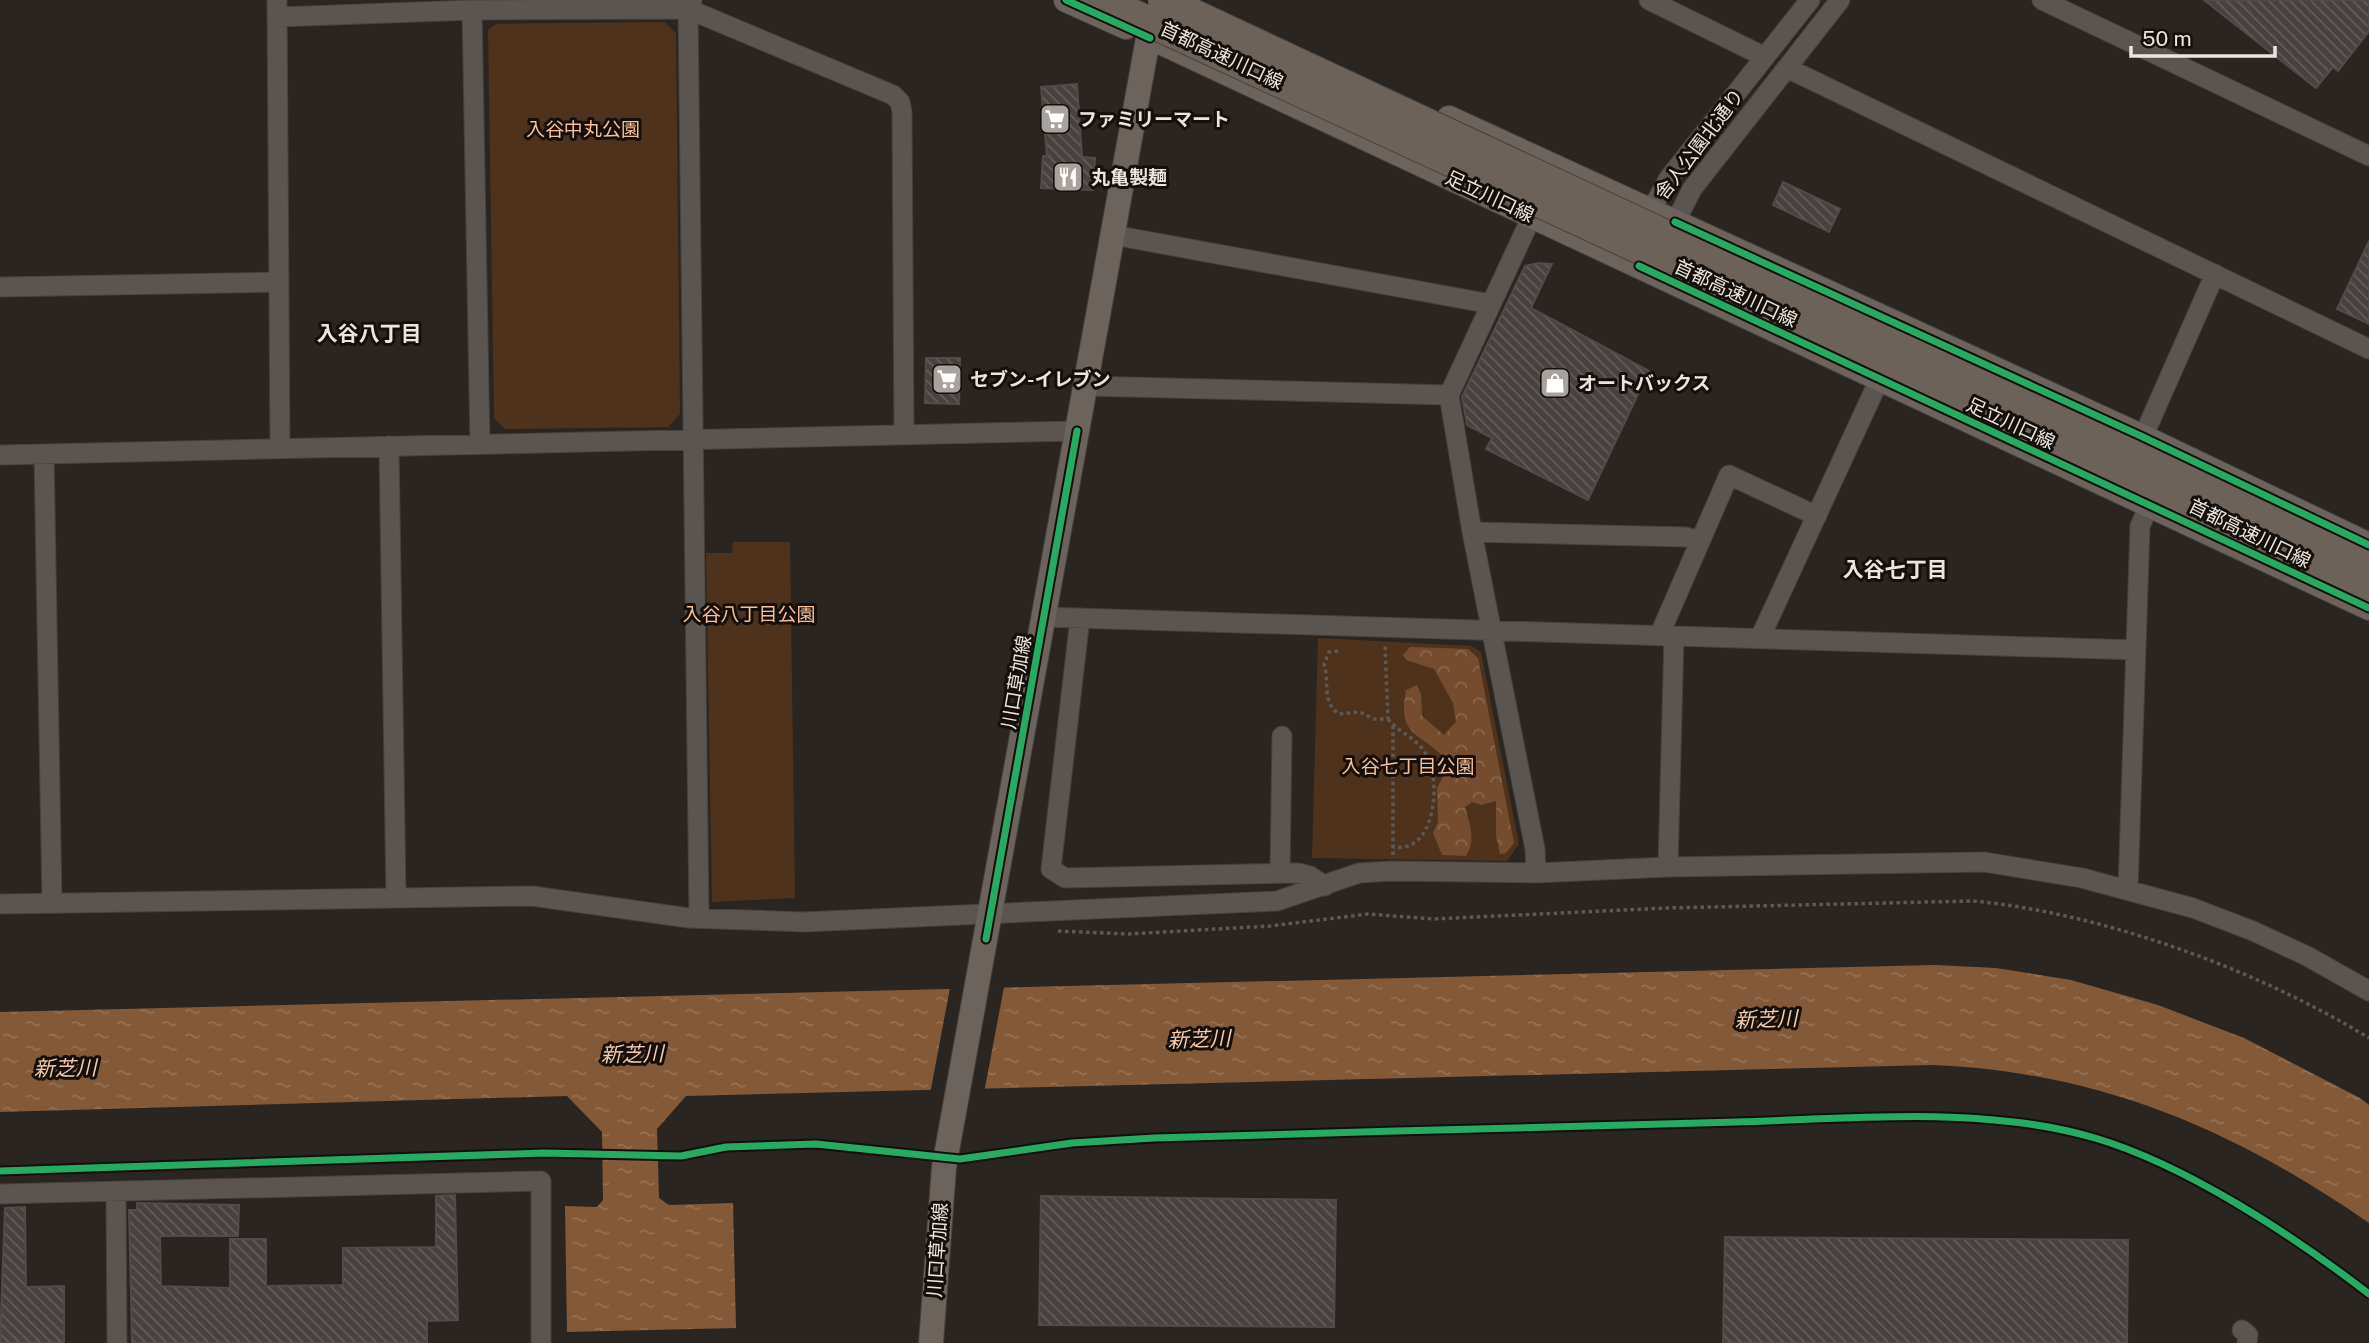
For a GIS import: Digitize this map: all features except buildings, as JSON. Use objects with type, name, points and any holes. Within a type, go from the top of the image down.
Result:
[{"type":"highway","name":"首都高速川口線","points":[[1102,0],[2175,497],[2369,590]]},
{"type":"highway","name":"首都高速川口線","points":[[1163,0],[2369,564]]},
{"type":"main road","name":"足立川口線","points":[[1066,0],[2369,608]]},
{"type":"main road","name":"川口草加線","points":[[931,1343],[939,1216],[950,1139],[1150,38],[1152,0]]},
{"type":"main road","points":[[1195,0],[2143,437],[2369,545]]},
{"type":"street","points":[[1649,0],[1765,57]]},
{"type":"street","name":"舎人公園北通り","points":[[1639,266],[1637,239],[1669,178],[1810,0]]},
{"type":"street","name":"舎人公園北通り","points":[[1639,266],[1662,250],[1692,189],[1840,0]]},
{"type":"street","points":[[2042,0],[2369,156]]},
{"type":"street","points":[[690,5],[699,919]]},
{"type":"street","points":[[280,449],[278,8],[472,10],[690,5],[893,95],[900,102],[904,435]]},
{"type":"street","points":[[472,10],[480,444]]},
{"type":"street","points":[[1787,68],[2369,349]]},
{"type":"street","points":[[1532,216],[1449,395],[1472,532],[1535,849],[1536,873]]},
{"type":"street","points":[[1113,235],[1491,304]]},
{"type":"street","points":[[2143,437],[2215,274]]},
{"type":"street","points":[[0,287],[279,282]]},
{"type":"street","points":[[1760,638],[1880,378]]},
{"type":"street","points":[[1086,386],[1449,395]]},
{"type":"street","points":[[0,455],[1077,430]]},
{"type":"street","points":[[389,446],[396,896]]},
{"type":"street","points":[[44,454],[52,903]]},
{"type":"street","points":[[1668,867],[1666,636],[1699,541],[1729,475],[1817,516]]},
{"type":"street","points":[[2129,889],[2140,527],[2150,506]]},
{"type":"street","points":[[1472,532],[1686,537],[1699,541]]},
{"type":"street","points":[[1043,617],[2136,650]]},
{"type":"street","points":[[1080,618],[1051,869],[1065,878],[1280,873],[1310,876],[1325,886]]},
{"type":"street","points":[[1280,873],[1282,736]]},
{"type":"street","points":[[0,904],[532,896],[699,919],[988,927],[1277,901],[1359,873],[1536,873],[1668,867],[1984,862],[2082,878],[2193,908],[2253,930],[2369,991]]},
{"type":"street","points":[[0,1195],[541,1181],[541,1343]]},
{"type":"street","points":[[116,1191],[117,1343]]},
{"type":"path","points":[[1385,627],[1388,719],[1420,746],[1432,769],[1433,805],[1428,826],[1420,837],[1400,848],[1393,847],[1394,726]]},
{"type":"path","points":[[1338,651],[1329,652],[1324,664],[1328,675],[1326,697],[1331,707],[1339,714],[1360,712],[1374,719],[1388,719]]},
{"type":"path","points":[[1055,931],[1128,934],[1270,926],[1368,914],[1433,919],[1718,907],[1984,902],[2057,913],[2188,953],[2298,999],[2369,1038]]},
{"type":"green space","name":"入谷中丸公園","points":[[664,22],[676,33],[680,414],[668,427],[505,429],[494,418],[488,30],[496,24]]},
{"type":"green space","name":"入谷八丁目公園","points":[[733,542],[790,542],[795,898],[712,902],[706,553],[732,553]]},
{"type":"green space","name":"入谷七丁目公園","points":[[1318,638],[1471,646],[1481,652],[1519,844],[1507,861],[1312,858]]},
{"type":"green space","points":[[1410,647],[1468,649],[1478,658],[1514,843],[1506,853],[1500,854],[1496,836],[1496,801],[1481,805],[1472,802],[1465,807],[1471,832],[1471,844],[1466,856],[1442,855],[1433,833],[1438,822],[1437,788],[1445,773],[1446,760],[1408,726],[1404,706],[1406,690],[1417,685],[1421,694],[1422,716],[1444,735],[1456,722],[1453,703],[1434,669],[1406,660],[1403,655]]},
{"type":"water","name":"新芝川","points":[[1935,965],[1996,968],[2071,980],[2158,1005],[2244,1038],[2360,1098],[2369,1105],[2369,1223],[2267,1160],[2162,1111],[2108,1093],[2052,1079],[1994,1070],[1933,1065],[686,1096],[657,1129],[659,1198],[669,1205],[733,1203],[736,1328],[567,1332],[565,1206],[597,1207],[603,1200],[602,1132],[567,1096],[0,1112],[0,1012]]},
{"type":"pier","points":[[1004,987],[984,1093],[930,1094],[950,988]]},
{"type":"cycle path","points":[[1066,0],[1150,38]]},
{"type":"cycle path","points":[[1675,222],[2143,437],[2369,545]]},
{"type":"cycle path","points":[[1639,266],[2369,608]]},
{"type":"cycle path","points":[[986,939],[1077,431]]},
{"type":"cycle path","points":[[0,1171],[544,1153],[681,1156],[726,1147],[816,1144],[960,1159],[1072,1143],[1154,1138],[1871,1117],[1963,1118],[2052,1128],[2130,1150],[2238,1204],[2369,1294]]},
{"type":"place","name":"ファミリーマート","points":[[1055,119]]},
{"type":"place","name":"丸亀製麺","points":[[1068,177]]},
{"type":"place","name":"セブン-イレブン","points":[[947,379]]},
{"type":"place","name":"オートバックス","points":[[1555,383]]},
{"type":"district","name":"入谷八丁目","points":[[369,333]]},
{"type":"district","name":"入谷七丁目","points":[[1895,569]]}]
